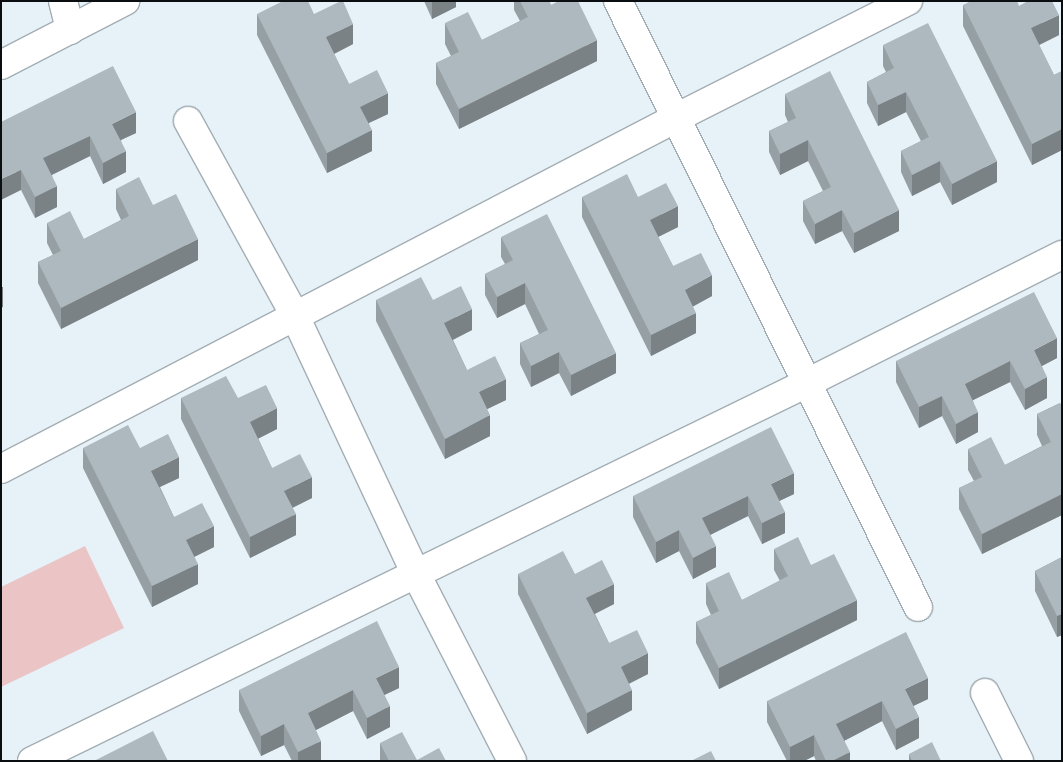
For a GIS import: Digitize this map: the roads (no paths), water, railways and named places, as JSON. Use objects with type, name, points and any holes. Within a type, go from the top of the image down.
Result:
[{"type":"street","points":[[63,1],[70,30]]},
{"type":"street","points":[[1,65],[125,1]]},
{"type":"street","points":[[618,1],[918,607]]},
{"type":"street","points":[[1,469],[676,118],[908,1]]},
{"type":"street","points":[[188,121],[295,316],[416,574],[512,761]]},
{"type":"street","points":[[32,761],[807,383],[1062,255]]},
{"type":"street","points":[[985,693],[1019,761]]}]
